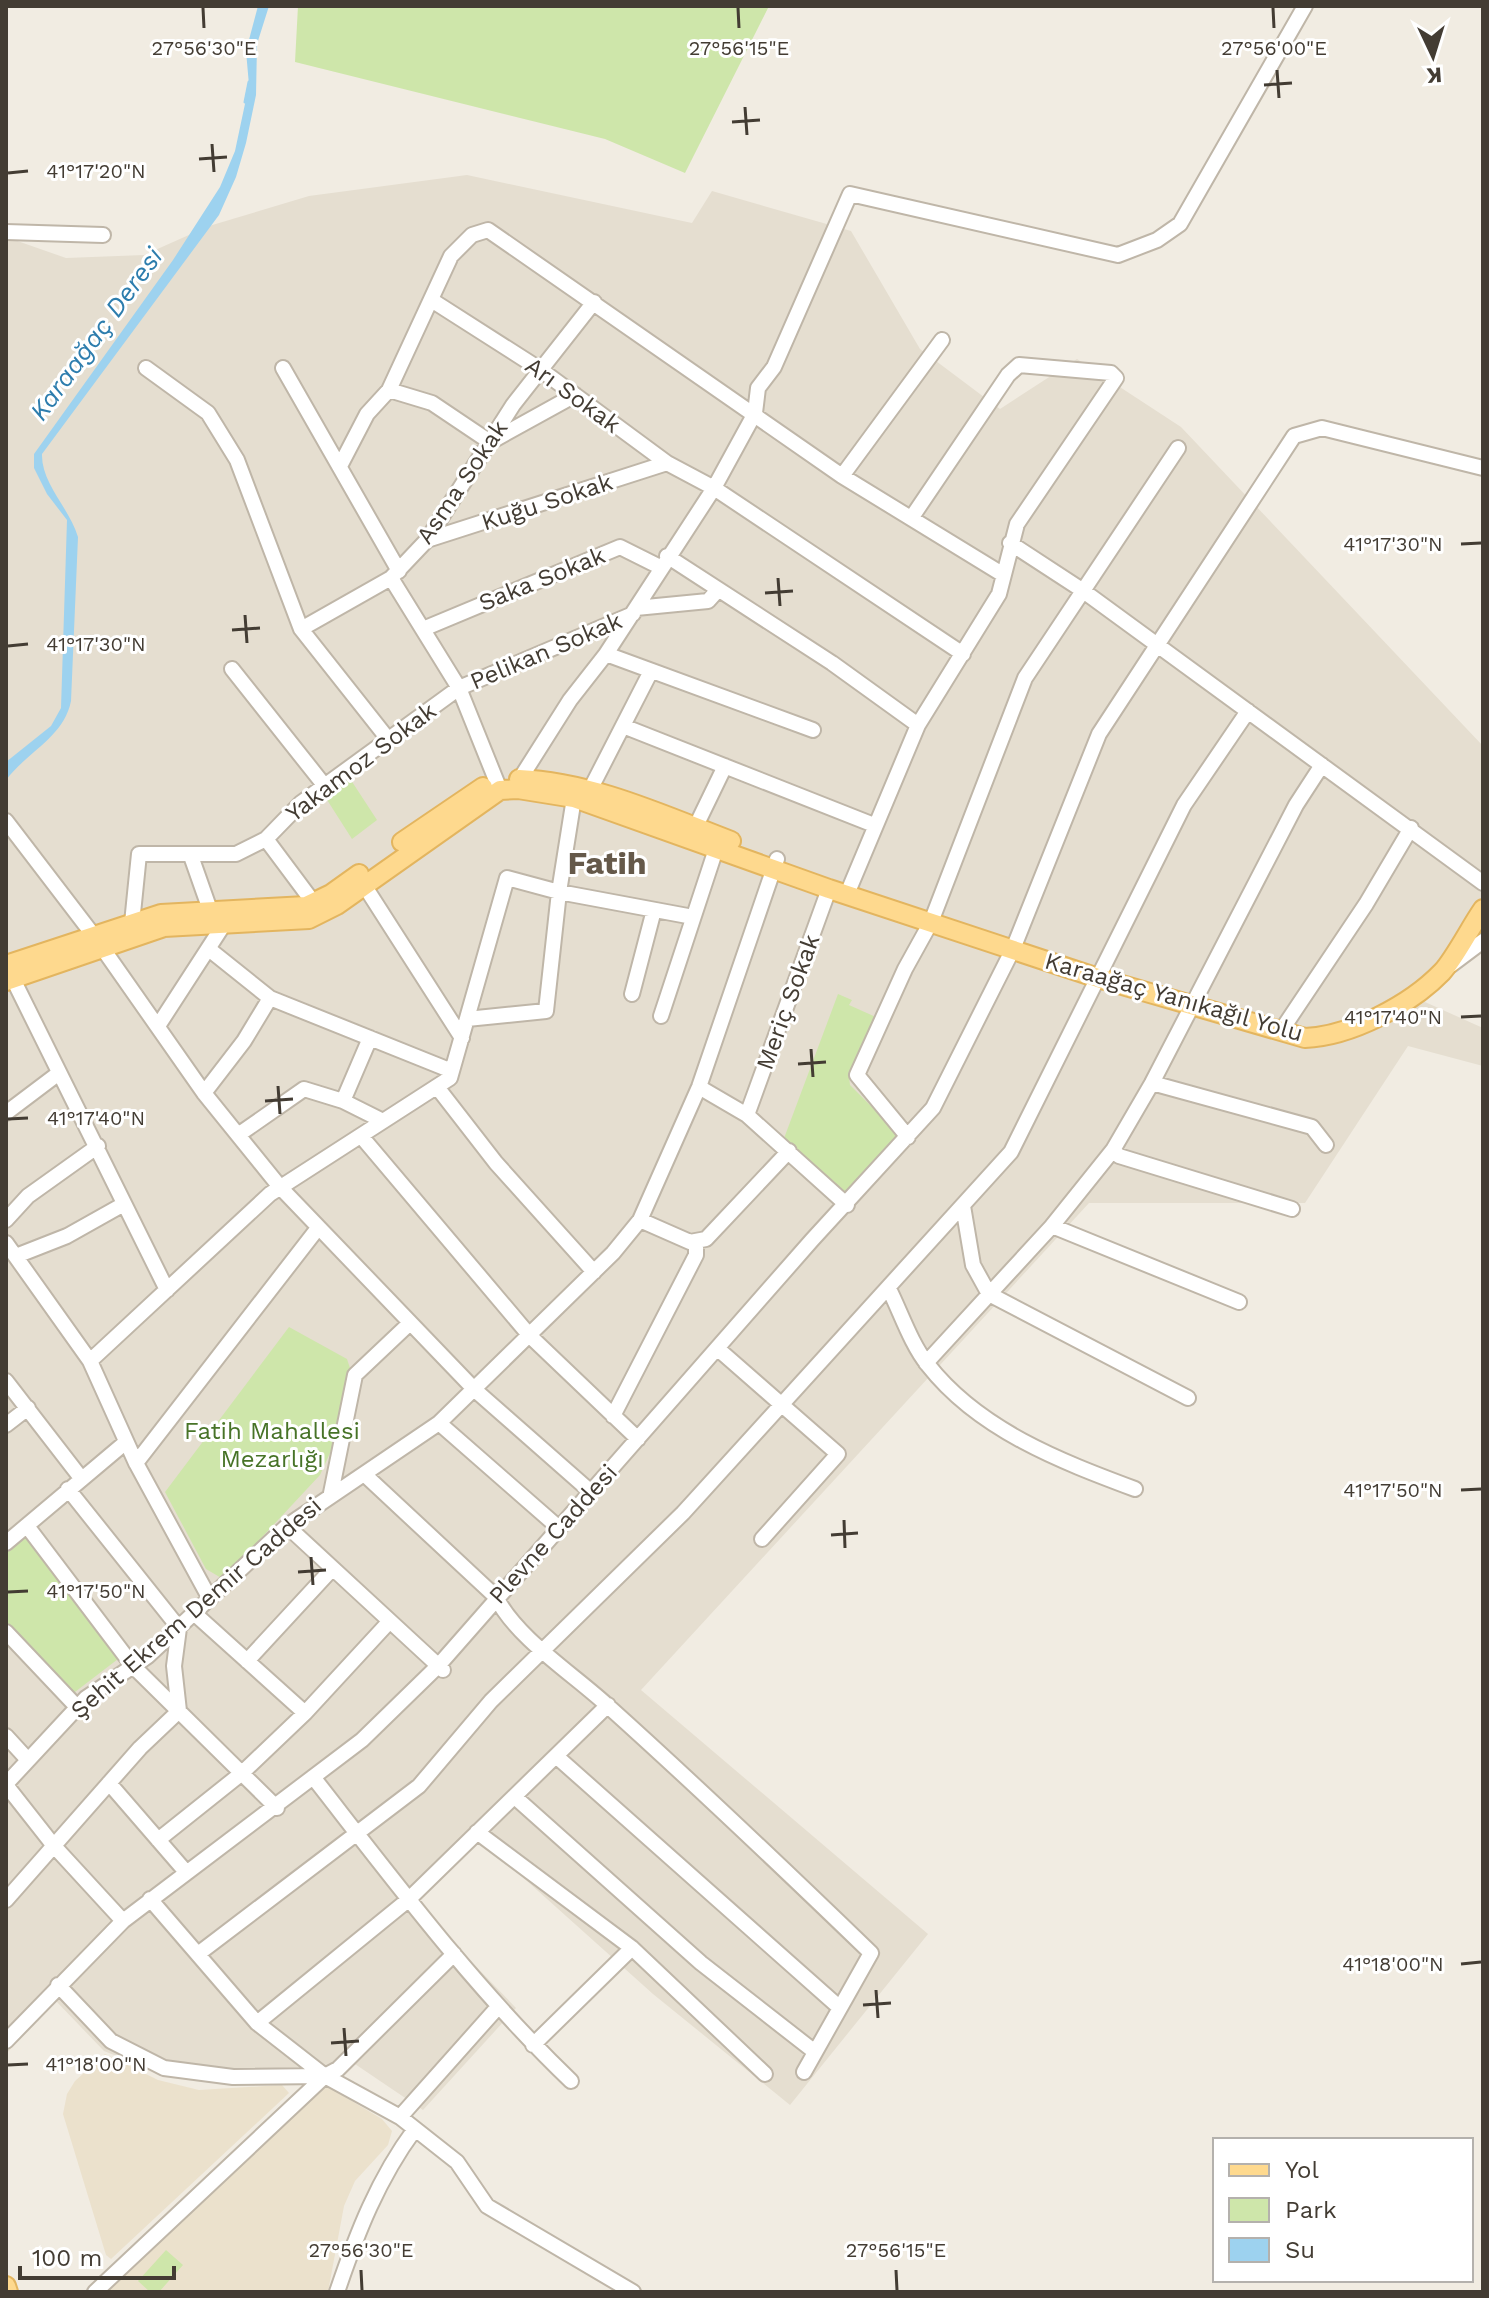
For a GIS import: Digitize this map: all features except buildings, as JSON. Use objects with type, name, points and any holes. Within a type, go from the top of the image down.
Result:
[{"type":"main road","points":[[8,974],[97,942],[164,927],[226,921],[309,919],[337,905],[508,784]]},
{"type":"main road","points":[[97,942],[132,923],[161,914],[306,906],[331,894],[457,803],[508,784],[582,794],[695,828],[829,889],[892,908]]},
{"type":"main road","points":[[582,794],[716,849],[850,887],[892,908]]},
{"type":"main road","name":"Karaağaç Yanıkağıl Yolu","points":[[892,908],[1098,978],[1305,1038],[1333,1037],[1393,1008],[1443,971]]},
{"type":"main road","points":[[1443,971],[1483,909]]},
{"type":"main road","points":[[6,2286],[8,2292]]},
{"type":"street","points":[[283,368],[340,466],[423,629],[459,688],[508,784],[606,654],[714,488],[755,413],[758,388],[774,367],[850,194],[1118,255],[1141,247],[1180,224],[1305,6]]},
{"type":"street","points":[[340,466],[367,414],[389,390],[402,357],[433,301],[451,256],[472,235],[488,230],[842,476],[1002,574]]},
{"type":"street","points":[[6,232],[103,235]]},
{"type":"street","name":"Arı Sokak","points":[[433,301],[541,370],[667,463],[714,488],[963,654]]},
{"type":"street","name":"Asma Sokak","points":[[301,629],[395,574],[427,540],[490,442],[594,302]]},
{"type":"street","points":[[842,476],[942,340]]},
{"type":"street","points":[[850,887],[918,725],[999,594],[1010,543],[1028,505],[1115,382],[1111,373],[1019,365],[1008,375],[912,517]]},
{"type":"street","points":[[146,368],[208,413],[237,460],[301,629],[388,739]]},
{"type":"street","points":[[389,390],[432,403],[490,442],[575,395]]},
{"type":"street","name":"Plevne Caddesi","points":[[6,2041],[123,1921],[277,1808],[362,1740],[440,1668],[496,1597],[933,1108],[1013,949],[1099,734],[1294,436],[1322,428],[1483,468]]},
{"type":"street","points":[[908,1137],[857,1075],[905,969],[931,922],[1025,678],[1178,448]]},
{"type":"street","name":"Kuğu Sokak","points":[[427,540],[667,463]]},
{"type":"street","points":[[1010,543],[1156,643],[1483,883]]},
{"type":"street","name":"Saka Sokak","points":[[423,629],[620,547],[663,562],[717,591],[832,663],[918,725]]},
{"type":"street","name":"Pelikan Sokak","points":[[459,688],[634,611],[708,601],[717,591]]},
{"type":"street","points":[[606,654],[813,730]]},
{"type":"street","points":[[232,669],[324,785]]},
{"type":"street","points":[[467,1019],[546,1011],[559,892],[582,794],[623,726],[651,671]]},
{"type":"street","name":"Yakamoz Sokak","points":[[266,839],[301,803],[324,785],[459,688]]},
{"type":"street","points":[[198,1954],[419,1786],[491,1701],[683,1513],[1011,1152],[1184,805],[1248,711]]},
{"type":"street","points":[[623,726],[874,825]]},
{"type":"street","points":[[926,1363],[1052,1226],[1113,1150],[1152,1083],[1296,805],[1322,765]]},
{"type":"street","points":[[695,828],[725,766]]},
{"type":"street","points":[[6,821],[204,1093],[280,1187],[475,1390],[591,1492]]},
{"type":"street","points":[[1281,1031],[1411,828]]},
{"type":"street","points":[[132,923],[139,854],[236,854],[266,839],[313,902]]},
{"type":"street","points":[[661,1016],[716,849]]},
{"type":"street","points":[[191,856],[210,910]]},
{"type":"street","name":"Şehit Ekrem Demir Caddesi","points":[[6,1784],[77,1707],[179,1628],[287,1526],[331,1493],[439,1423],[594,1272],[640,1220],[699,1087],[776,864]]},
{"type":"street","points":[[90,1361],[280,1187],[450,1078],[507,878],[559,892],[693,917]]},
{"type":"street","points":[[364,885],[462,1038]]},
{"type":"street","name":"Meriç Sokak","points":[[747,1115],[829,889]]},
{"type":"street","points":[[632,994],[654,910]]},
{"type":"street","points":[[158,1026],[226,921]]},
{"type":"street","name":"Karaağaç Yanıkağıl Yolu","points":[[1443,971],[1483,941]]},
{"type":"street","points":[[210,950],[270,998],[452,1071]]},
{"type":"street","points":[[8,974],[98,1146],[167,1290]]},
{"type":"street","points":[[204,1093],[244,1041],[270,998]]},
{"type":"street","points":[[343,1101],[370,1038]]},
{"type":"street","points":[[6,1113],[59,1073]]},
{"type":"street","points":[[1152,1083],[1312,1127],[1326,1145]]},
{"type":"street","points":[[437,1087],[496,1163],[594,1272]]},
{"type":"street","points":[[699,1087],[747,1115],[847,1205]]},
{"type":"street","points":[[238,1135],[304,1089],[343,1101],[383,1121]]},
{"type":"street","points":[[361,1136],[530,1336],[638,1439]]},
{"type":"street","points":[[6,1220],[28,1196],[98,1146]]},
{"type":"street","points":[[1113,1150],[1132,1160],[1292,1209]]},
{"type":"street","points":[[640,1220],[696,1242],[717,1231],[789,1151]]},
{"type":"street","points":[[16,1256],[67,1236],[124,1204]]},
{"type":"street","points":[[963,1206],[973,1265],[989,1294],[1188,1398]]},
{"type":"street","points":[[1052,1226],[1239,1302]]},
{"type":"street","points":[[6,1543],[81,1478],[135,1452],[318,1228]]},
{"type":"street","points":[[613,1416],[696,1255],[696,1242]]},
{"type":"street","points":[[6,1243],[90,1361],[210,1599]]},
{"type":"street","points":[[889,1289],[926,1363],[967,1406],[1052,1458],[1135,1489]]},
{"type":"street","points":[[331,1493],[355,1375],[410,1323]]},
{"type":"street","points":[[718,1349],[838,1454],[762,1539]]},
{"type":"street","points":[[6,1381],[81,1478]]},
{"type":"street","points":[[6,1425],[28,1408]]},
{"type":"street","points":[[439,1423],[559,1528]]},
{"type":"street","points":[[364,1474],[496,1597],[501,1607],[543,1650],[608,1705],[871,1953],[804,2072]]},
{"type":"street","points":[[68,1489],[179,1628],[174,1666],[179,1711]]},
{"type":"street","points":[[27,1526],[133,1666],[277,1808]]},
{"type":"street","points":[[287,1526],[440,1668]]},
{"type":"street","points":[[247,1661],[332,1569]]},
{"type":"street","points":[[195,1614],[305,1713]]},
{"type":"street","points":[[158,1840],[242,1773],[305,1713],[389,1622]]},
{"type":"street","points":[[6,1632],[77,1707]]},
{"type":"street","points":[[257,2023],[408,1900],[608,1705]]},
{"type":"street","points":[[6,1900],[109,1783],[179,1711]]},
{"type":"street","points":[[6,1736],[28,1760]]},
{"type":"street","points":[[556,1756],[840,2008]]},
{"type":"street","points":[[313,1777],[408,1900],[498,2007],[571,2081]]},
{"type":"street","points":[[109,1783],[186,1872]]},
{"type":"street","points":[[6,1784],[54,1846],[123,1921]]},
{"type":"street","points":[[516,1798],[701,1963],[815,2052]]},
{"type":"street","points":[[477,1832],[632,1948],[765,2074]]},
{"type":"street","points":[[150,1899],[257,2023],[325,2076],[400,2117],[457,2162],[487,2206],[633,2292]]},
{"type":"street","points":[[533,2045],[632,1948]]},
{"type":"street","points":[[95,2292],[325,2076],[338,2069],[454,1954]]},
{"type":"street","points":[[58,1985],[111,2041],[164,2068],[233,2077],[325,2076]]},
{"type":"street","points":[[400,2117],[498,2007]]},
{"type":"street","points":[[337,2292],[365,2211],[395,2156],[415,2129]]},
{"type":"shaded area","points":[[467,175],[692,223],[712,191],[851,231],[920,349],[1000,409],[1077,359],[1181,427],[1483,746],[1483,909],[1425,1002],[1483,1028],[1483,1066],[1408,1046],[1305,1203],[1089,1203],[641,1690],[928,1934],[790,2105],[653,1994],[479,1838],[414,1902],[516,2008],[423,2110],[352,2062],[279,2081],[206,2082],[160,2073],[104,2051],[55,2000],[6,2054],[6,237],[66,258],[144,255],[209,226],[309,196]]},
{"type":"shaded area","points":[[105,2054],[158,2080],[199,2090],[282,2085],[289,2093],[111,2259],[106,2255],[63,2114],[67,2094],[75,2081]]},
{"type":"shaded area","points":[[325,2085],[382,2119],[392,2131],[388,2145],[355,2181],[344,2206],[328,2292],[104,2292]]},
{"type":"green space","points":[[298,6],[769,6],[685,173],[605,139],[295,62]]},
{"type":"green space","points":[[347,774],[377,820],[352,839],[322,792]]},
{"type":"green space","points":[[838,994],[852,1000],[849,1005],[878,1018],[849,1076],[850,1085],[900,1135],[849,1190],[842,1192],[783,1141]]},
{"type":"green space","name":"Fatih Mahallesi Mezarlığı","points":[[289,1327],[347,1359],[350,1368],[335,1442],[320,1475],[223,1579],[206,1569],[165,1492]]},
{"type":"green space","points":[[21,1535],[28,1535],[122,1656],[71,1695],[6,1623],[6,1548]]},
{"type":"green space","points":[[166,2250],[183,2265],[159,2292],[150,2292],[138,2281]]},
{"type":"water","points":[[258,6],[269,6],[257,44],[256,95],[236,177],[219,215],[42,454],[46,475],[78,537],[71,701],[61,725],[6,780],[6,762],[51,726],[61,708],[67,520],[47,494],[34,468],[34,454],[173,260],[220,187],[235,151],[249,85],[246,51]]},
{"type":"waterway","name":"Karaağaç Deresi","points":[[245,102],[249,82]]},
{"type":"district","name":"Fatih","points":[[607,863]]}]
